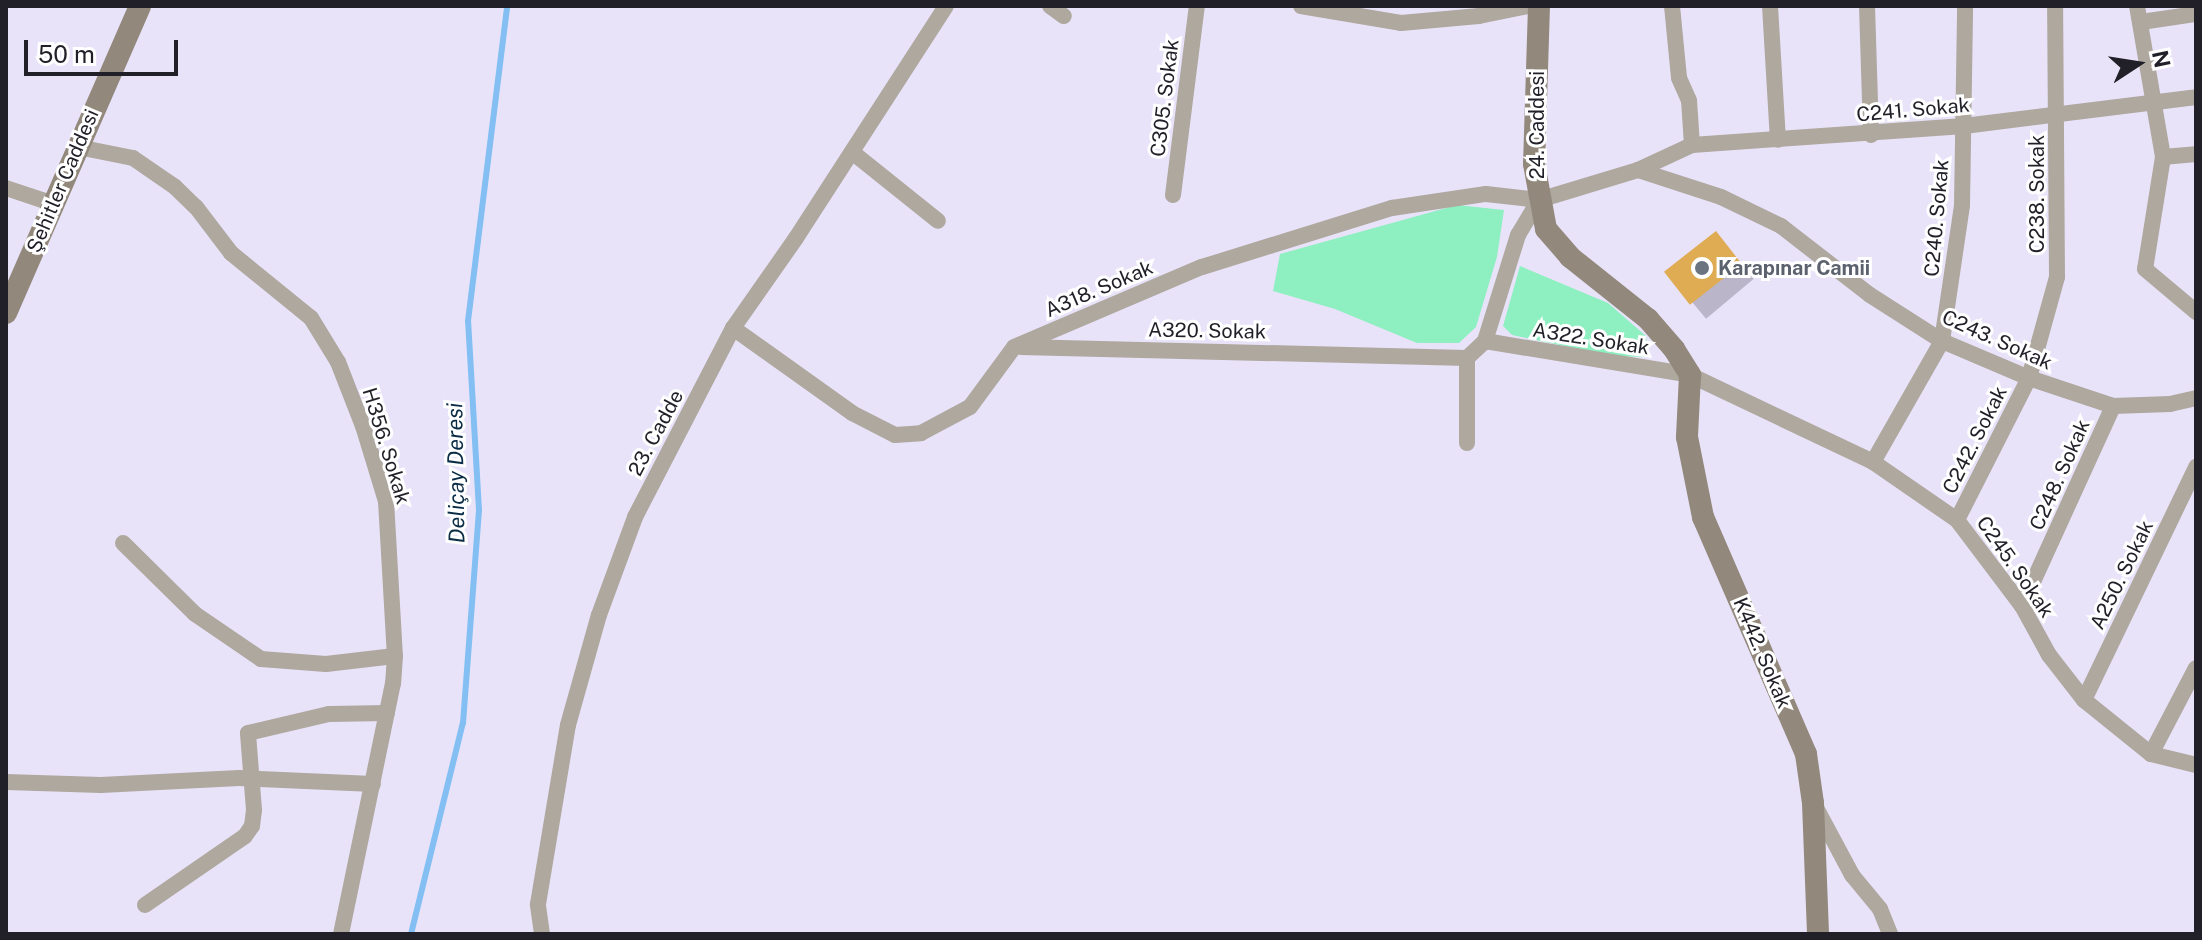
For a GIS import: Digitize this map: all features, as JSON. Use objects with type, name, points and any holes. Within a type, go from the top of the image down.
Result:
[{"type":"street","name":"Şehitler Caddesi","points":[[6,313],[140,6]]},
{"type":"street","name":"23. Cadde","points":[[542,934],[538,904],[568,725],[599,615],[635,517],[733,328],[946,6]]},
{"type":"street","name":"C305. Sokak","points":[[1173,195],[1197,6]]},
{"type":"street","points":[[1301,6],[1338,9],[1401,23],[1479,16],[1528,6]]},
{"type":"street","name":"24. Caddesi","points":[[1539,6],[1534,122],[1539,200],[1546,229],[1570,257],[1648,319],[1674,349],[1690,375]]},
{"type":"street","points":[[1672,6],[1679,78],[1689,100],[1692,145]]},
{"type":"street","points":[[1770,6],[1778,140]]},
{"type":"street","points":[[1867,6],[1871,135]]},
{"type":"street","name":"C240. Sokak","points":[[1873,462],[1942,341],[1962,205],[1965,6]]},
{"type":"street","name":"C238. Sokak","points":[[2029,378],[2057,277],[2055,6]]},
{"type":"street","points":[[2196,14],[2139,14],[2163,157],[2145,269],[2196,312]]},
{"type":"street","name":"C241. Sokak","points":[[1638,170],[1692,145],[1871,135],[2056,116],[2196,97]]},
{"type":"street","name":"H356. Sokak","points":[[78,147],[133,158],[175,187],[196,207],[231,253],[311,318],[338,362],[363,426],[386,501],[395,656],[387,713],[341,934]]},
{"type":"street","points":[[852,152],[938,221]]},
{"type":"street","points":[[2163,157],[2196,154]]},
{"type":"street","points":[[1467,443],[1467,358],[1485,341],[1518,235],[1539,200],[1638,170]]},
{"type":"street","name":"C243. Sokak","points":[[1638,170],[1721,197],[1781,226],[1870,295],[1942,341],[2029,378],[2113,406],[2170,404],[2196,398]]},
{"type":"street","points":[[6,188],[54,204]]},
{"type":"street","name":"A318. Sokak","points":[[1014,347],[1202,267],[1392,208],[1486,194],[1539,200]]},
{"type":"street","points":[[733,328],[852,413],[895,435],[921,433],[970,407],[1014,347]]},
{"type":"street","name":"A322. Sokak","points":[[1485,341],[1690,375]]},
{"type":"street","name":"A320. Sokak","points":[[1014,347],[1467,358]]},
{"type":"street","name":"C245. Sokak","points":[[1690,375],[1873,462],[1957,520],[2022,606],[2049,655],[2084,700],[2151,754],[2196,765]]},
{"type":"street","name":"K442. Sokak","points":[[1690,375],[1687,437],[1703,517],[1806,754],[1813,803],[1818,934]]},
{"type":"street","name":"C242. Sokak","points":[[1957,520],[2029,378]]},
{"type":"street","name":"C248. Sokak","points":[[2022,606],[2113,406]]},
{"type":"street","name":"A250. Sokak","points":[[2084,700],[2196,467]]},
{"type":"street","points":[[123,543],[195,614],[261,659],[326,664],[395,656]]},
{"type":"street","points":[[2151,754],[2196,668]]},
{"type":"street","points":[[145,905],[245,836],[252,826],[254,810],[248,733],[329,714],[387,713]]},
{"type":"street","points":[[6,782],[101,785],[252,779],[373,784]]},
{"type":"street","points":[[1813,803],[1837,841],[1852,875],[1880,909],[1890,934]]},
{"type":"green space","points":[[1457,205],[1504,210],[1497,257],[1476,327],[1459,343],[1417,343],[1335,309],[1273,291],[1280,254]]},
{"type":"green space","points":[[1520,266],[1608,303],[1646,336],[1648,357],[1612,356],[1512,335],[1503,326]]},
{"type":"building","name":"Karapınar Camii","points":[[1716,231],[1742,264],[1690,305],[1664,272]]},
{"type":"waterway","name":"Deliçay Deresi","points":[[411,934],[463,723],[479,510],[468,321],[507,6]]},
{"type":"place","name":"Karapınar Camii","points":[[1702,268]]}]
